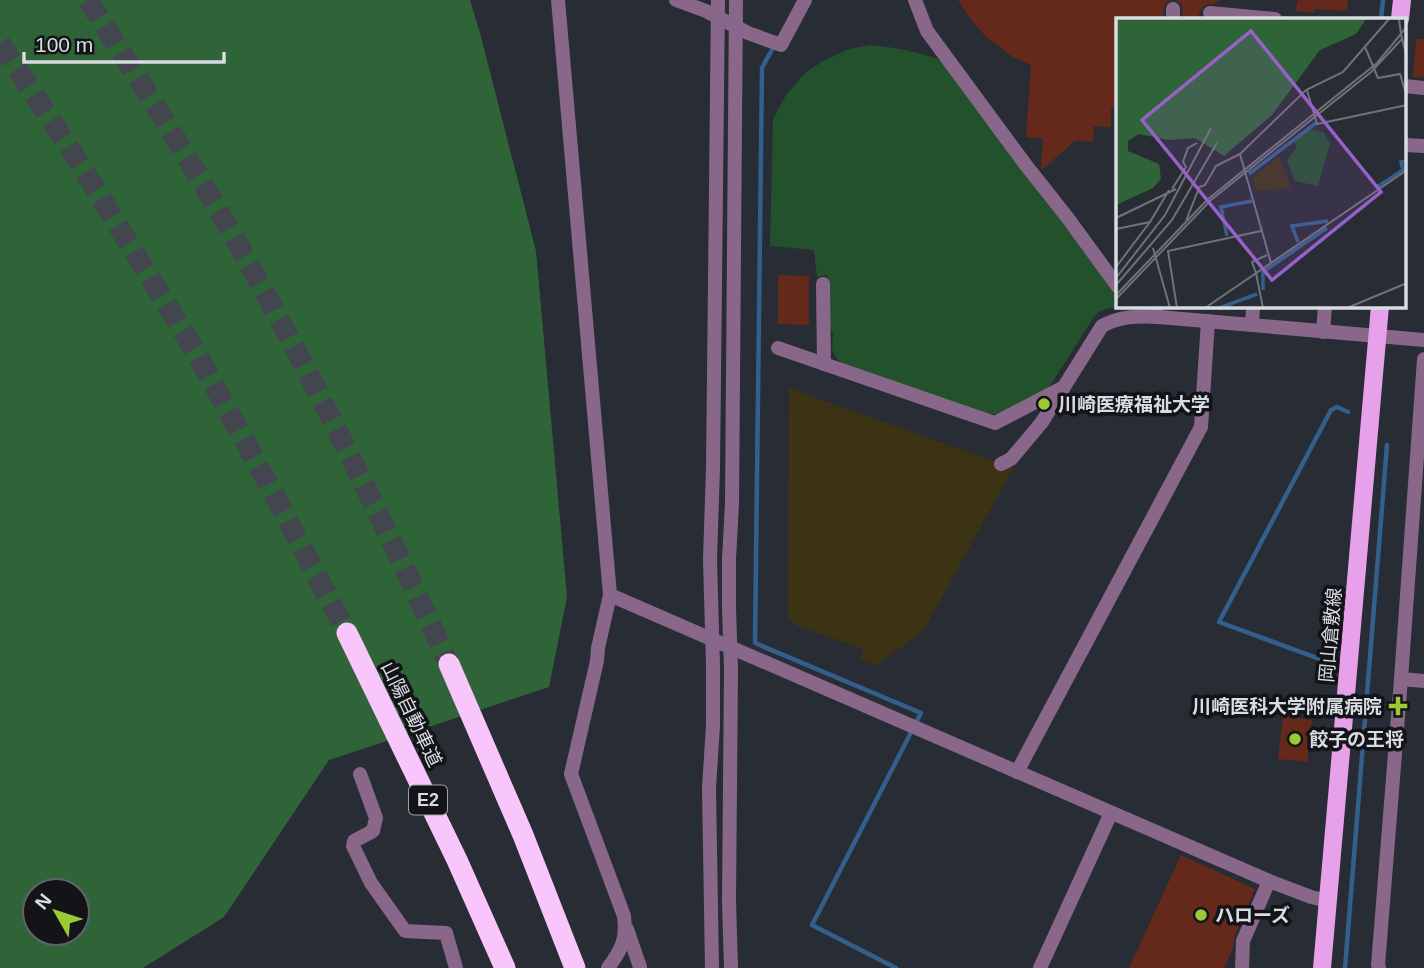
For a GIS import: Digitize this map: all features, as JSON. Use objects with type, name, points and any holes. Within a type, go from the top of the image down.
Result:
[{"type":"highway","name":"山陽自動車道","points":[[347,633],[457,860],[505,968]]},
{"type":"highway","points":[[449,664],[523,835],[575,968]]},
{"type":"main road","points":[[1400,18],[1402,0]]},
{"type":"main road","name":"岡山倉敷線","points":[[1322,968],[1380,308]]},
{"type":"street","points":[[558,0],[610,595],[571,774],[641,968]]},
{"type":"street","points":[[676,0],[781,45],[805,0]]},
{"type":"street","points":[[712,968],[709,788],[713,725],[710,560],[718,0]]},
{"type":"street","points":[[731,968],[729,559],[732,503],[736,0]]},
{"type":"street","points":[[915,0],[927,31],[1116,284]]},
{"type":"street","points":[[1209,13],[1264,18]]},
{"type":"street","points":[[1406,86],[1424,88]]},
{"type":"street","points":[[1406,145],[1424,146]]},
{"type":"street","points":[[822,284],[824,364]]},
{"type":"street","points":[[1252,325],[1254,308]]},
{"type":"street","points":[[1323,331],[1325,308]]},
{"type":"street","points":[[1000,464],[1011,459],[1042,422],[1102,326],[1135,311],[1208,321],[1424,340]]},
{"type":"street","points":[[1017,772],[1201,427],[1208,321]]},
{"type":"street","points":[[778,348],[995,423],[1064,387]]},
{"type":"street","points":[[1379,968],[1420,462],[1424,359]]},
{"type":"street","points":[[610,595],[1269,881],[1328,901]]},
{"type":"street","points":[[1401,679],[1422,681]]},
{"type":"street","points":[[360,774],[376,818],[373,831],[357,838],[354,846],[371,883],[405,930],[446,933],[456,968]]},
{"type":"street","points":[[1040,968],[1111,813]]},
{"type":"street","points":[[1242,968],[1243,940],[1269,881]]},
{"type":"street","points":[[611,964],[625,940],[626,926]]},
{"type":"street","points":[[611,964],[627,960],[636,962],[641,968]]},
{"type":"green space","points":[[0,0],[470,0],[536,251],[567,597],[549,687],[329,760],[224,917],[143,968],[0,968]]},
{"type":"green space","points":[[870,45],[889,47],[945,61],[1116,293],[1116,308],[1124,308],[1103,310],[1096,314],[1048,389],[1013,409],[996,414],[979,413],[850,370],[837,359],[832,350],[833,334],[826,319],[827,275],[817,277],[814,250],[770,246],[773,119],[786,95],[806,72],[849,49]]},
{"type":"sand","points":[[789,388],[1013,468],[923,632],[876,665],[860,659],[864,649],[797,626],[788,617]]},
{"type":"building","points":[[958,0],[1170,0],[1164,5],[1163,18],[1116,18],[1116,105],[1111,109],[1111,127],[1094,126],[1093,142],[1075,141],[1042,170],[1043,139],[1026,137],[1031,65],[1013,57],[986,37]]},
{"type":"building","points":[[1176,0],[1220,0],[1203,7],[1199,18],[1183,18],[1182,5]]},
{"type":"building","points":[[1298,0],[1348,0],[1347,11],[1295,11]]},
{"type":"building","points":[[1416,39],[1424,39],[1424,78],[1413,77]]},
{"type":"building","points":[[778,275],[809,276],[809,325],[778,324]]},
{"type":"building","name":"餃子の王将","points":[[1283,716],[1312,720],[1307,762],[1278,759]]},
{"type":"building","name":"ハローズ","points":[[1181,855],[1255,889],[1224,968],[1129,968]]},
{"type":"waterway","points":[[1381,18],[1383,0]]},
{"type":"waterway","points":[[775,44],[762,68],[755,643],[921,713],[812,925],[896,968]]},
{"type":"waterway","points":[[1336,665],[1219,622],[1331,410],[1337,407],[1348,412]]},
{"type":"waterway","points":[[1345,968],[1387,445]]},
{"type":"tunnel","points":[[88,0],[234,236],[355,466],[449,664]]},
{"type":"tunnel","points":[[0,43],[80,164],[197,354],[347,633]]},
{"type":"place","name":"川崎医療福祉大学","points":[[1044,404]]},
{"type":"place","name":"川崎医科大学附属病院","points":[[1398,706]]},
{"type":"place","name":"餃子の王将","points":[[1295,739]]},
{"type":"place","name":"ハローズ","points":[[1201,915]]}]
